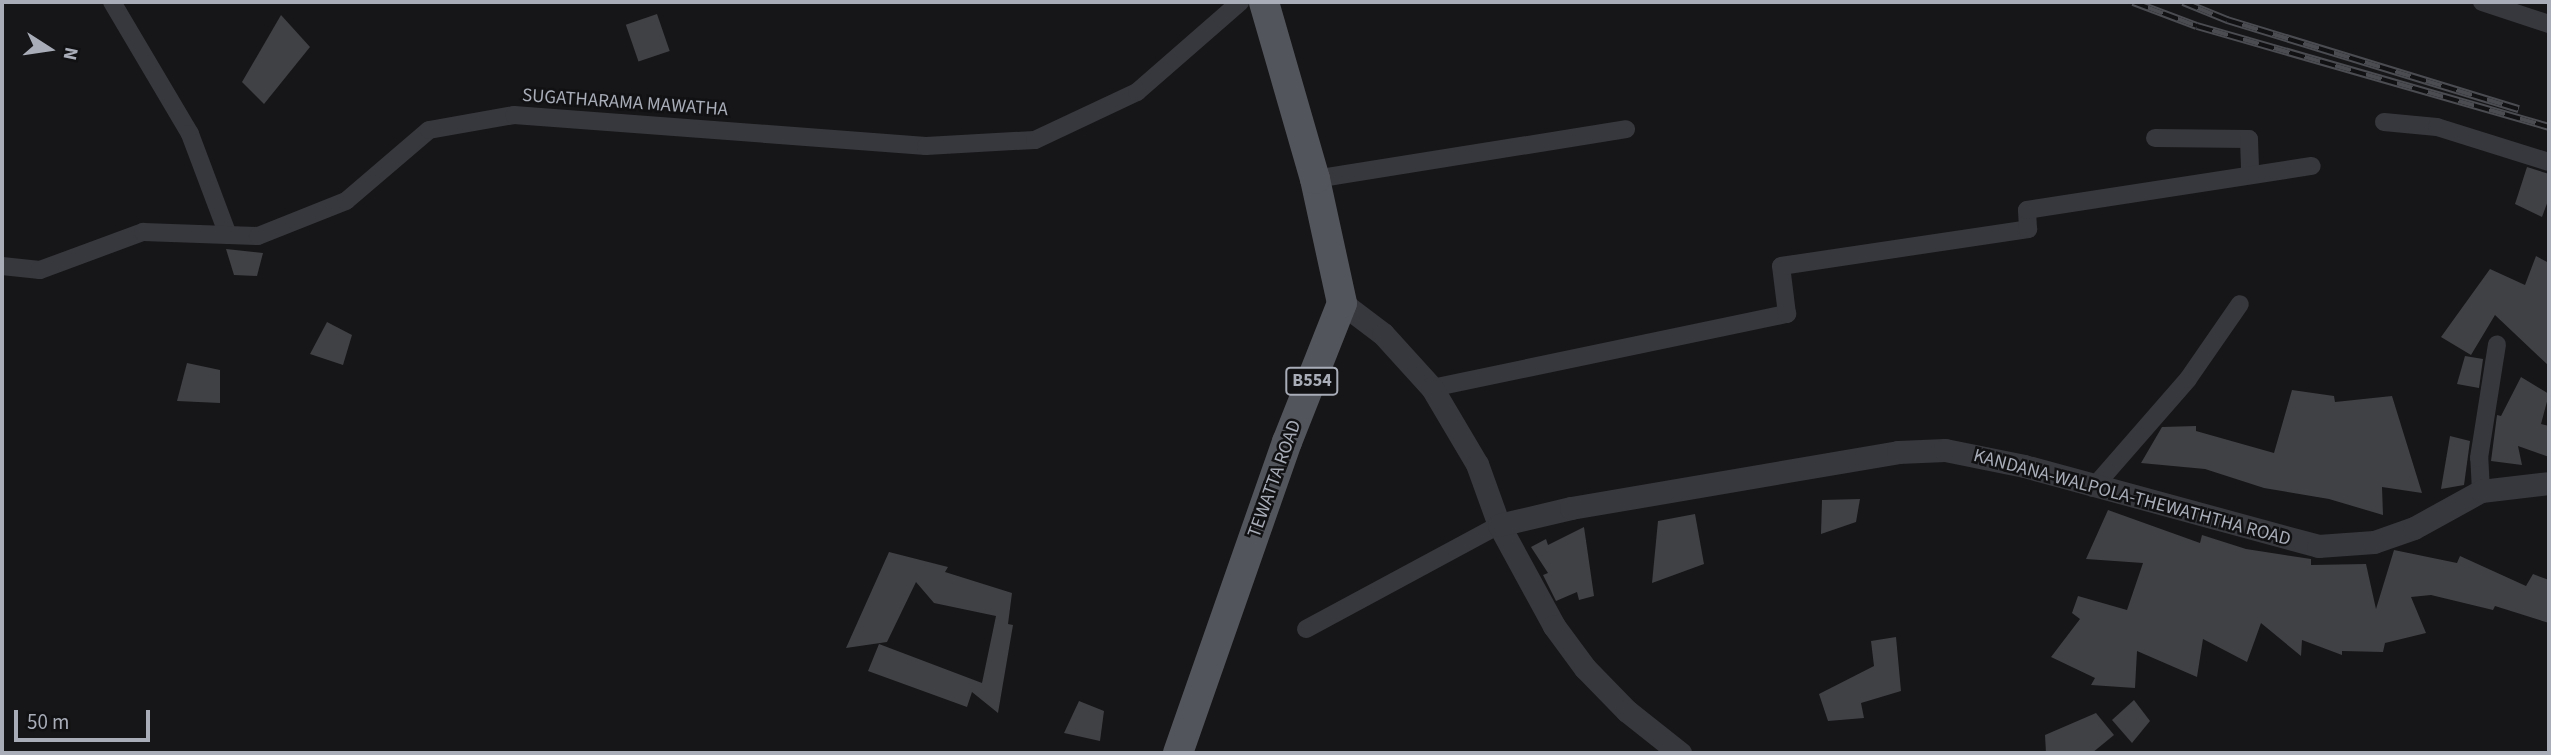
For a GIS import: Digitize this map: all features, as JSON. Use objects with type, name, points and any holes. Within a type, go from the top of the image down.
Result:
[{"type":"main road","points":[[1264,2],[1315,179],[1342,303]]},
{"type":"main road","name":"TEWATTA ROAD","points":[[1178,753],[1287,442],[1342,303]]},
{"type":"street","points":[[112,2],[190,134],[228,235]]},
{"type":"street","name":"SUGATHARAMA MAWATHA","points":[[2,266],[40,270],[142,232],[258,236],[346,201],[429,130],[514,116],[926,146],[1035,140],[1137,92],[1240,2]]},
{"type":"street","points":[[2482,2],[2549,24]]},
{"type":"street","points":[[2384,122],[2437,127],[2549,162]]},
{"type":"street","points":[[1315,179],[1626,129]]},
{"type":"street","points":[[2155,138],[2249,139],[2250,176]]},
{"type":"street","points":[[1432,388],[1787,314],[1781,266],[2028,229],[2027,210],[2312,166]]},
{"type":"street","points":[[1342,303],[1383,334],[1432,388],[1477,464],[1499,526],[1554,626],[1585,668],[1627,712],[1680,753]]},
{"type":"street","points":[[2093,488],[2188,379],[2240,303]]},
{"type":"street","points":[[2481,491],[2479,458],[2497,344]]},
{"type":"street","name":"KANDANA-WALPOLA-THEWATHTHA ROAD","points":[[1499,526],[1572,508],[1898,452],[1945,450],[2024,466],[2093,488],[2289,541],[2344,547],[2374,542],[2414,528],[2481,491],[2549,483]]},
{"type":"street","points":[[1306,629],[1499,526]]},
{"type":"building","points":[[657,14],[670,51],[638,62],[626,25]]},
{"type":"building","points":[[281,15],[310,47],[264,104],[242,82]]},
{"type":"building","points":[[2527,167],[2549,174],[2549,198],[2542,217],[2515,204]]},
{"type":"building","points":[[226,249],[263,253],[257,276],[234,275]]},
{"type":"building","points":[[2536,256],[2549,263],[2549,366],[2495,315],[2471,355],[2441,337],[2490,269],[2525,285]]},
{"type":"building","points":[[327,322],[352,335],[343,365],[310,354]]},
{"type":"building","points":[[2465,356],[2483,359],[2479,388],[2457,384]]},
{"type":"building","points":[[187,363],[220,370],[220,403],[177,401]]},
{"type":"building","points":[[2521,377],[2549,394],[2541,424],[2549,426],[2549,457],[2518,446],[2522,465],[2491,461],[2497,415],[2501,416]]},
{"type":"building","points":[[2292,390],[2334,396],[2335,402],[2392,396],[2422,493],[2382,487],[2383,515],[2329,499],[2264,488],[2205,469],[2141,463],[2162,427],[2196,426],[2196,431],[2274,453]]},
{"type":"building","points":[[2450,436],[2470,441],[2464,485],[2441,489]]},
{"type":"building","points":[[1860,499],[1856,522],[1821,534],[1822,500]]},
{"type":"building","points":[[2108,510],[2200,543],[2202,535],[2246,549],[2311,559],[2311,565],[2366,564],[2376,609],[2394,550],[2457,563],[2460,556],[2526,586],[2533,574],[2549,580],[2549,623],[2495,606],[2493,610],[2431,595],[2411,597],[2426,633],[2385,643],[2383,652],[2342,651],[2342,655],[2302,640],[2301,656],[2261,623],[2247,662],[2203,639],[2197,677],[2137,651],[2135,688],[2091,685],[2095,678],[2051,657],[2080,619],[2072,613],[2078,596],[2127,610],[2143,563],[2086,559]]},
{"type":"building","points":[[1695,514],[1704,564],[1652,583],[1658,521]]},
{"type":"building","points":[[1584,527],[1594,596],[1579,600],[1577,592],[1556,601],[1543,575],[1548,573],[1531,547],[1546,539],[1548,545]]},
{"type":"building","points":[[889,552],[948,567],[945,572],[1012,593],[1008,624],[1013,625],[998,713],[972,692],[967,707],[868,671],[879,644],[982,683],[996,616],[934,603],[916,582],[887,642],[846,648]]},
{"type":"building","points":[[1896,637],[1901,691],[1861,703],[1864,718],[1828,721],[1819,694],[1874,666],[1871,641]]},
{"type":"building","points":[[2134,700],[2150,721],[2132,743],[2112,720]]},
{"type":"building","points":[[1079,701],[1104,711],[1100,741],[1064,733]]},
{"type":"building","points":[[2096,713],[2114,735],[2092,753],[2046,753],[2045,735]]},
{"type":"railway","points":[[2133,2],[2197,26],[2549,127]]},
{"type":"railway","points":[[2183,2],[2227,20],[2519,109]]}]
